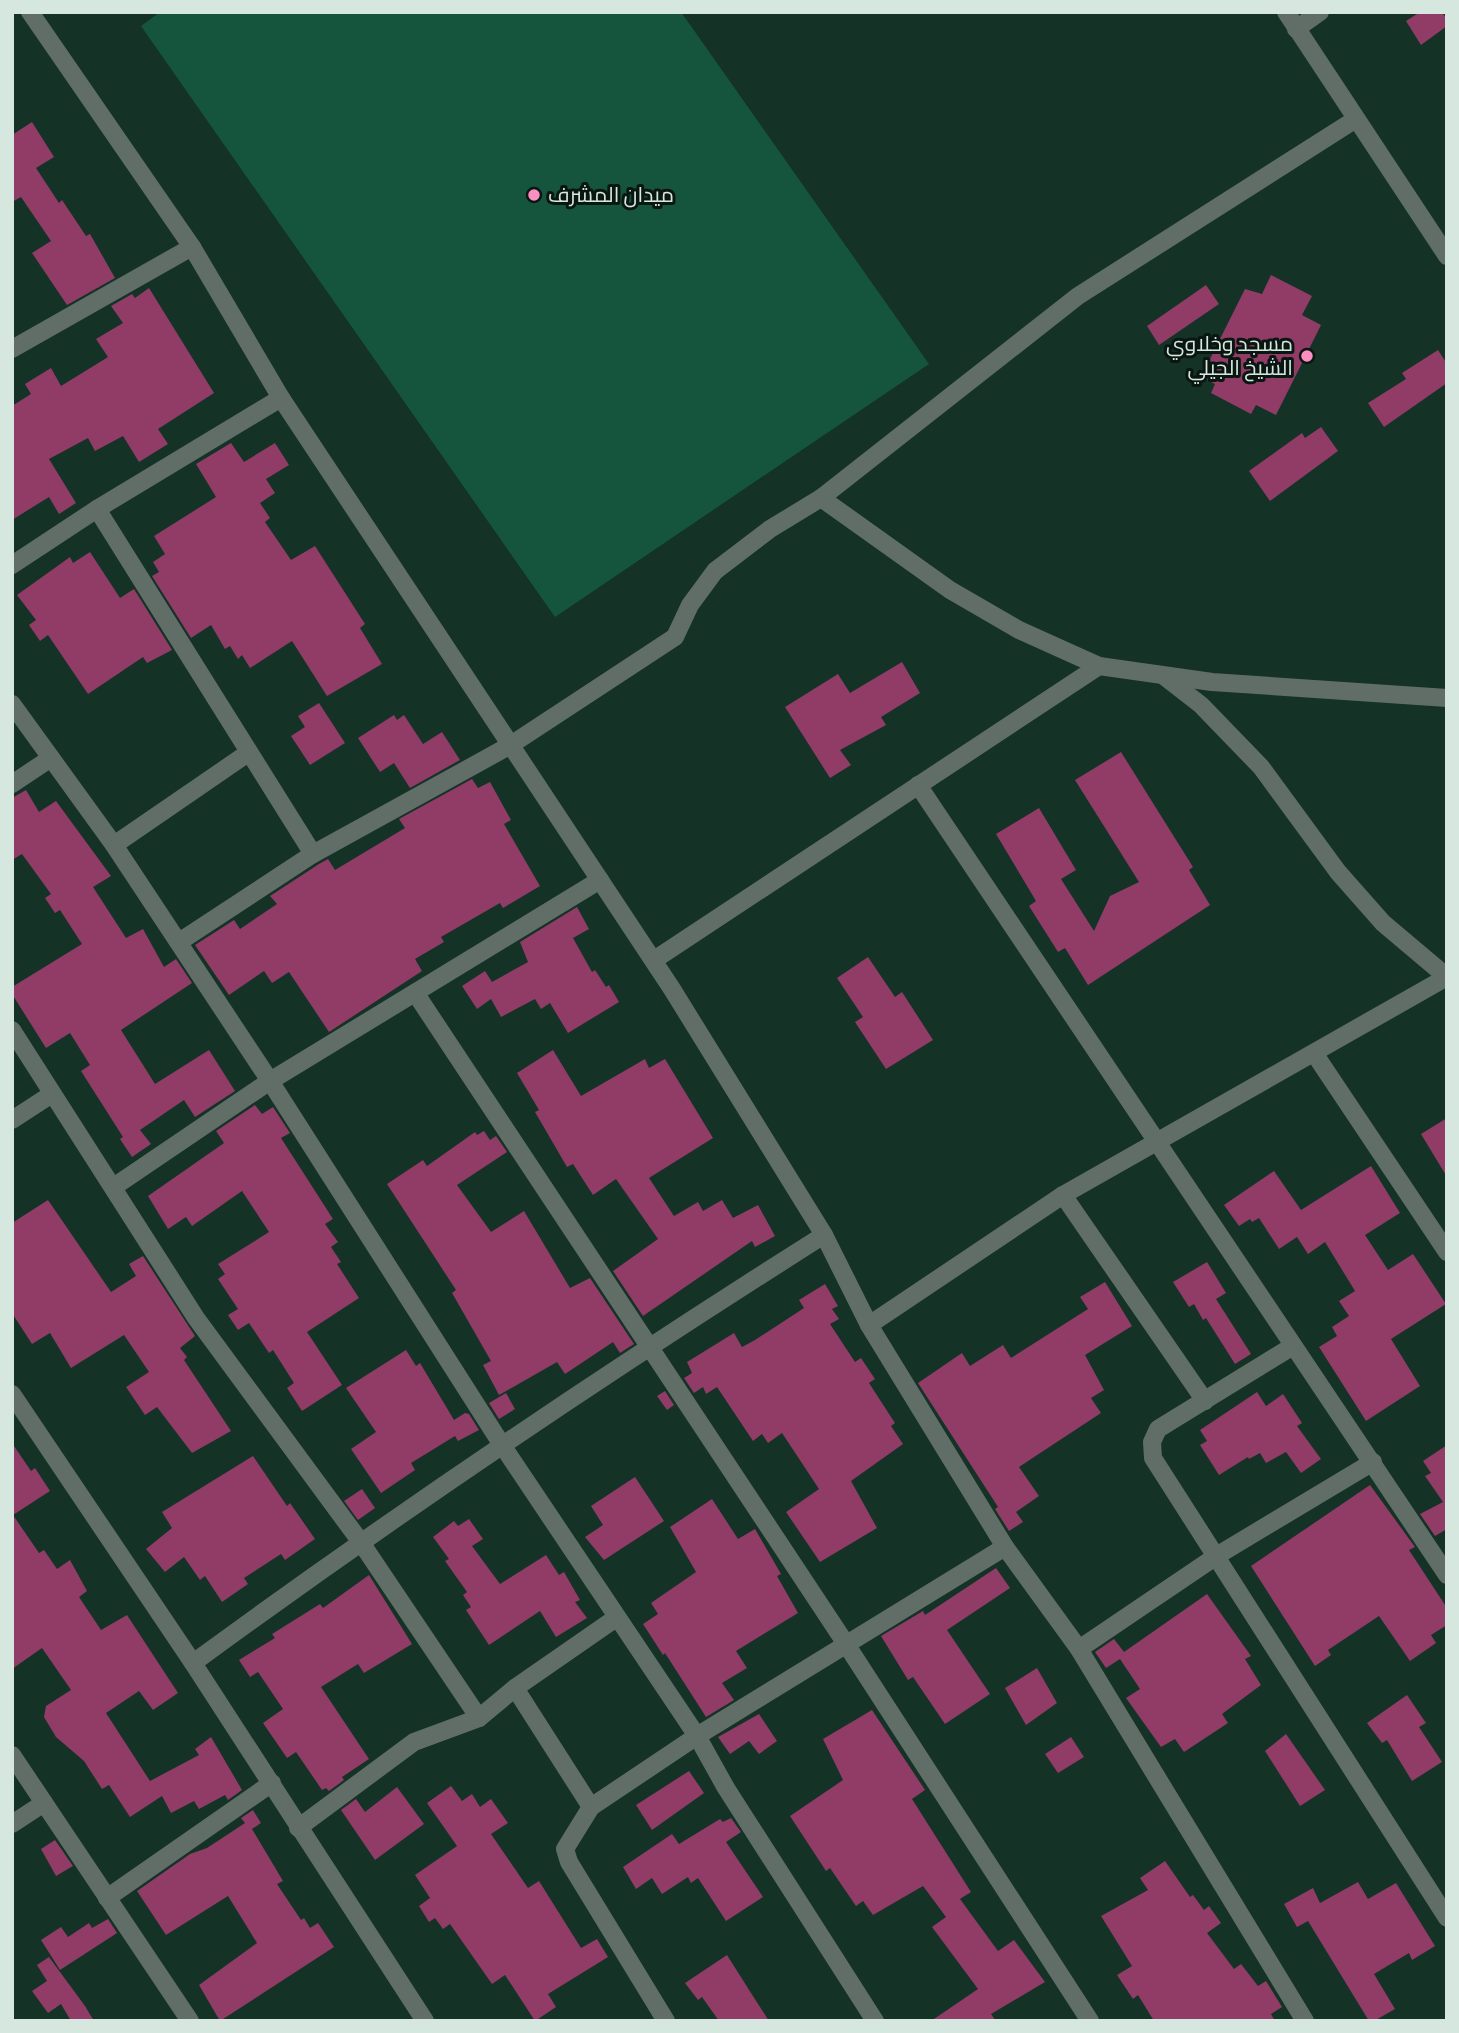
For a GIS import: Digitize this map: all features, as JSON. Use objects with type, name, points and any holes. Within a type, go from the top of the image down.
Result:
[{"type":"street","points":[[30,12],[192,247],[281,398],[509,746],[654,960],[824,1235],[869,1325],[1005,1547],[1079,1649],[1305,2021]]},
{"type":"street","points":[[1286,12],[1447,256]]},
{"type":"street","points":[[1296,29],[1320,12]]},
{"type":"street","points":[[179,942],[313,854],[509,746],[675,637],[690,605],[715,571],[770,529],[821,498],[1078,296],[1356,119]]},
{"type":"street","points":[[12,349],[192,247]]},
{"type":"street","points":[[12,565],[97,509],[281,398]]},
{"type":"street","points":[[821,498],[950,590],[1019,630],[1099,666],[1165,677],[1447,698]]},
{"type":"street","points":[[97,509],[313,854]]},
{"type":"street","points":[[654,960],[1099,666]]},
{"type":"street","points":[[869,1325],[1063,1195],[1447,977],[1383,923],[1338,872],[1261,767],[1201,705],[1165,677]]},
{"type":"street","points":[[12,704],[114,845],[179,942],[502,1445],[696,1736],[726,1788],[875,2021]]},
{"type":"street","points":[[114,845],[248,753]]},
{"type":"street","points":[[12,784],[51,758]]},
{"type":"street","points":[[918,785],[1447,1575]]},
{"type":"street","points":[[115,1186],[270,1081],[600,880]]},
{"type":"street","points":[[416,994],[846,1644],[1090,2021]]},
{"type":"street","points":[[12,1030],[115,1186],[196,1318],[360,1541],[479,1718]]},
{"type":"street","points":[[1314,1053],[1447,1252]]},
{"type":"street","points":[[12,1120],[52,1094]]},
{"type":"street","points":[[1063,1195],[1205,1401]]},
{"type":"street","points":[[193,1663],[360,1541],[648,1347],[824,1235]]},
{"type":"street","points":[[1293,1346],[1158,1429],[1152,1442],[1153,1458],[1218,1555],[1447,1918]]},
{"type":"street","points":[[12,1394],[193,1663],[425,2021]]},
{"type":"street","points":[[1079,1649],[1218,1555],[1373,1462]]},
{"type":"street","points":[[666,2021],[569,1861],[565,1849],[591,1808],[696,1736],[1005,1547]]},
{"type":"street","points":[[298,1828],[414,1742],[479,1718],[515,1688],[616,1618]]},
{"type":"street","points":[[515,1688],[591,1808]]},
{"type":"street","points":[[12,1755],[190,2021]]},
{"type":"street","points":[[107,1898],[272,1783]]},
{"type":"street","points":[[12,1824],[44,1803]]},
{"type":"green space","name":"ميدان المشرف","points":[[160,12],[681,12],[929,364],[555,617],[141,26]]},
{"type":"building","points":[[1420,12],[1442,12],[1447,20],[1447,26],[1421,45],[1406,21]]},
{"type":"building","points":[[32,122],[54,157],[36,168],[59,203],[62,200],[86,236],[90,234],[115,278],[67,305],[32,253],[51,241],[21,197],[12,202],[12,135]]},
{"type":"building","points":[[1271,275],[1312,296],[1302,315],[1321,325],[1276,415],[1256,405],[1251,414],[1211,393],[1215,384],[1201,377],[1245,289],[1262,294]]},
{"type":"building","points":[[1206,285],[1219,304],[1159,345],[1147,326]]},
{"type":"building","points":[[149,288],[214,393],[158,429],[168,444],[139,462],[123,436],[95,451],[88,438],[49,459],[76,503],[59,514],[49,497],[12,520],[12,406],[31,394],[25,384],[51,368],[61,386],[108,357],[96,339],[123,323],[111,306],[132,294],[135,298]]},
{"type":"building","points":[[1438,350],[1447,364],[1447,383],[1384,427],[1368,403],[1406,379],[1402,373]]},
{"type":"building","points":[[1321,427],[1338,451],[1270,501],[1249,471],[1302,433],[1305,438]]},
{"type":"building","points":[[231,443],[244,462],[275,443],[289,465],[266,479],[275,493],[260,503],[270,518],[265,522],[291,560],[315,546],[365,624],[360,628],[382,664],[327,696],[292,641],[250,668],[242,655],[238,659],[230,646],[225,649],[211,625],[191,638],[152,576],[159,572],[153,562],[165,554],[154,536],[216,497],[196,464]]},
{"type":"building","points":[[90,552],[120,598],[134,589],[172,650],[147,663],[143,657],[88,694],[48,635],[40,641],[29,625],[36,620],[17,595],[70,557],[73,563]]},
{"type":"building","points":[[902,662],[920,693],[881,717],[886,725],[840,750],[851,765],[830,778],[785,707],[838,674],[850,693]]},
{"type":"building","points":[[319,703],[345,743],[310,765],[291,736],[305,727],[298,716]]},
{"type":"building","points":[[394,715],[397,720],[404,715],[423,744],[442,732],[460,760],[410,788],[394,763],[380,772],[358,738]]},
{"type":"building","points":[[1121,752],[1193,867],[1189,870],[1210,905],[1088,985],[1065,948],[1058,952],[1029,906],[1036,901],[996,834],[1039,808],[1076,870],[1061,879],[1094,931],[1110,896],[1139,882],[1075,780]]},
{"type":"building","points":[[472,779],[478,788],[490,782],[511,820],[504,824],[540,886],[503,908],[500,903],[441,937],[444,942],[415,959],[422,971],[329,1032],[289,972],[272,983],[264,971],[229,995],[195,945],[234,920],[240,929],[277,904],[270,896],[319,864],[328,859],[335,870],[405,828],[399,819]]},
{"type":"building","points":[[26,790],[39,812],[56,801],[111,876],[93,887],[126,938],[143,929],[164,967],[176,959],[192,983],[121,1030],[155,1084],[209,1050],[235,1091],[195,1117],[184,1100],[140,1130],[151,1144],[132,1157],[120,1139],[123,1137],[81,1071],[90,1065],[70,1033],[46,1048],[12,994],[12,987],[82,944],[60,910],[55,913],[45,898],[51,894],[22,854],[12,860],[12,798]]},
{"type":"building","points":[[577,907],[589,929],[573,938],[592,972],[595,970],[606,987],[609,985],[619,1002],[568,1033],[550,1003],[541,1009],[535,999],[501,1017],[491,999],[477,1009],[462,986],[485,971],[492,982],[528,962],[520,942]]},
{"type":"building","points":[[868,957],[895,997],[902,992],[933,1040],[886,1069],[855,1022],[863,1017],[837,978]]},
{"type":"building","points":[[553,1050],[581,1096],[645,1059],[649,1068],[665,1059],[713,1138],[649,1178],[674,1216],[698,1202],[703,1211],[722,1200],[733,1218],[758,1205],[775,1236],[755,1247],[752,1241],[643,1316],[613,1271],[658,1239],[616,1179],[593,1195],[573,1164],[567,1167],[535,1112],[539,1110],[517,1073]]},
{"type":"building","points":[[255,1105],[262,1114],[273,1107],[290,1133],[281,1138],[333,1219],[325,1224],[338,1242],[331,1247],[341,1262],[337,1264],[359,1298],[307,1332],[342,1385],[302,1411],[287,1388],[294,1383],[273,1350],[269,1353],[249,1323],[238,1330],[228,1315],[238,1309],[218,1279],[225,1274],[218,1264],[269,1232],[242,1191],[192,1226],[186,1217],[168,1229],[148,1196],[224,1143],[216,1131]]},
{"type":"building","points":[[1447,1118],[1447,1177],[1421,1134]]},
{"type":"building","points":[[484,1131],[490,1140],[496,1136],[507,1152],[457,1185],[491,1232],[524,1211],[570,1288],[590,1278],[634,1344],[620,1353],[613,1342],[565,1374],[557,1362],[499,1395],[483,1365],[491,1361],[452,1293],[456,1290],[387,1184],[423,1160],[427,1166],[475,1132],[477,1135]]},
{"type":"building","points":[[1371,1166],[1400,1213],[1365,1235],[1388,1270],[1413,1254],[1446,1304],[1391,1339],[1420,1386],[1366,1421],[1319,1347],[1337,1336],[1332,1327],[1349,1316],[1339,1301],[1355,1291],[1325,1242],[1308,1254],[1297,1237],[1279,1249],[1259,1218],[1252,1222],[1250,1219],[1239,1226],[1224,1205],[1274,1171],[1301,1210]]},
{"type":"building","points":[[48,1200],[111,1292],[136,1276],[129,1264],[143,1256],[195,1336],[180,1348],[187,1357],[184,1360],[231,1431],[192,1453],[157,1407],[145,1415],[126,1387],[149,1372],[124,1335],[71,1368],[50,1333],[32,1344],[12,1313],[12,1223]]},
{"type":"building","points":[[1207,1262],[1226,1293],[1216,1299],[1251,1354],[1235,1364],[1206,1318],[1203,1320],[1194,1304],[1189,1307],[1173,1282]]},
{"type":"building","points":[[1105,1282],[1132,1326],[1085,1355],[1104,1390],[1091,1398],[1101,1413],[1019,1467],[1039,1496],[1016,1512],[1023,1522],[1009,1531],[995,1509],[998,1507],[918,1383],[962,1353],[970,1366],[1003,1345],[1011,1358],[1088,1309],[1080,1297]]},
{"type":"building","points":[[825,1284],[838,1306],[832,1309],[839,1319],[830,1324],[855,1362],[861,1358],[875,1379],[869,1383],[895,1423],[891,1426],[903,1444],[851,1481],[877,1528],[820,1562],[786,1512],[819,1489],[782,1433],[768,1443],[762,1434],[753,1441],[717,1387],[706,1394],[703,1387],[694,1393],[684,1378],[692,1373],[687,1362],[734,1333],[742,1347],[755,1340],[804,1308],[799,1300]]},
{"type":"building","points":[[406,1350],[416,1366],[420,1363],[454,1420],[465,1413],[469,1414],[479,1430],[458,1441],[455,1436],[411,1463],[415,1470],[381,1493],[351,1449],[376,1432],[346,1388]]},
{"type":"building","points":[[665,1391],[674,1405],[667,1410],[657,1396]]},
{"type":"building","points":[[1257,1392],[1266,1406],[1283,1394],[1302,1423],[1297,1426],[1321,1459],[1301,1473],[1286,1452],[1266,1463],[1260,1453],[1249,1459],[1248,1457],[1219,1475],[1200,1445],[1207,1441],[1200,1430]]},
{"type":"building","points":[[506,1393],[515,1409],[499,1419],[489,1403]]},
{"type":"building","points":[[12,1443],[31,1471],[35,1468],[50,1491],[13,1515],[39,1553],[44,1550],[57,1569],[70,1560],[87,1591],[79,1597],[101,1630],[127,1615],[178,1693],[153,1710],[139,1691],[106,1713],[150,1781],[199,1755],[195,1749],[211,1737],[242,1790],[228,1800],[225,1795],[199,1809],[194,1801],[171,1813],[162,1796],[130,1817],[109,1785],[102,1789],[84,1761],[56,1737],[44,1717],[46,1706],[71,1690],[42,1648],[12,1669]]},
{"type":"building","points":[[1447,1445],[1447,1529],[1435,1536],[1420,1514],[1443,1502],[1425,1476],[1431,1473],[1423,1461]]},
{"type":"building","points":[[253,1456],[287,1506],[290,1503],[315,1539],[285,1560],[281,1554],[244,1578],[248,1584],[222,1602],[205,1576],[200,1580],[184,1557],[165,1572],[146,1549],[172,1528],[162,1512]]},
{"type":"building","points":[[635,1477],[664,1521],[604,1560],[585,1537],[603,1525],[591,1506]]},
{"type":"building","points":[[1370,1485],[1415,1547],[1409,1550],[1447,1608],[1447,1625],[1431,1635],[1436,1643],[1410,1661],[1379,1616],[1328,1650],[1331,1655],[1315,1666],[1251,1566]]},
{"type":"building","points":[[362,1489],[375,1508],[358,1520],[344,1501]]},
{"type":"building","points":[[712,1499],[738,1539],[755,1529],[781,1574],[777,1576],[798,1613],[736,1651],[747,1668],[722,1683],[734,1700],[706,1717],[643,1624],[658,1614],[651,1603],[696,1572],[670,1527]]},
{"type":"building","points":[[469,1519],[483,1539],[472,1546],[500,1584],[546,1555],[559,1575],[564,1572],[580,1600],[575,1602],[587,1618],[556,1637],[540,1611],[489,1645],[466,1610],[471,1607],[463,1595],[467,1592],[445,1561],[449,1559],[433,1537],[454,1521],[458,1526]]},
{"type":"building","points":[[996,1568],[1010,1588],[947,1630],[990,1694],[945,1724],[913,1677],[908,1680],[881,1636],[923,1611],[925,1615]]},
{"type":"building","points":[[369,1575],[412,1644],[364,1673],[358,1664],[321,1687],[369,1759],[342,1777],[344,1780],[329,1791],[326,1788],[322,1790],[296,1752],[287,1758],[263,1723],[283,1709],[258,1672],[250,1677],[239,1660],[275,1638],[272,1634],[320,1604],[323,1608]]},
{"type":"building","points":[[1207,1594],[1251,1656],[1245,1659],[1261,1685],[1222,1714],[1228,1723],[1184,1752],[1175,1739],[1161,1747],[1126,1698],[1140,1689],[1120,1659],[1106,1668],[1095,1652],[1114,1639],[1124,1652]]},
{"type":"building","points":[[1037,1668],[1057,1703],[1026,1725],[1005,1688]]},
{"type":"building","points":[[1407,1695],[1426,1723],[1419,1727],[1442,1762],[1412,1781],[1387,1740],[1382,1743],[1367,1723]]},
{"type":"building","points":[[872,1710],[925,1790],[912,1799],[971,1892],[960,1899],[998,1951],[1014,1940],[1045,1982],[991,2014],[996,2021],[931,2021],[978,1989],[932,1927],[946,1917],[923,1886],[873,1915],[863,1901],[856,1906],[830,1868],[826,1871],[790,1816],[843,1780],[823,1739]]},
{"type":"building","points":[[759,1714],[777,1741],[759,1754],[749,1741],[730,1754],[718,1737]]},
{"type":"building","points":[[1286,1734],[1325,1790],[1300,1806],[1265,1751]]},
{"type":"building","points":[[1071,1737],[1084,1757],[1058,1773],[1045,1754]]},
{"type":"building","points":[[689,1771],[704,1793],[652,1830],[636,1805]]},
{"type":"building","points":[[451,1786],[462,1801],[472,1794],[480,1807],[491,1799],[508,1823],[491,1834],[528,1888],[539,1881],[581,1948],[597,1939],[608,1957],[548,1994],[556,2007],[535,2021],[505,1975],[492,1984],[450,1924],[443,1929],[435,1918],[429,1922],[419,1906],[430,1898],[415,1875],[457,1846],[427,1803]]},
{"type":"building","points":[[397,1787],[424,1824],[375,1860],[341,1810],[356,1799],[365,1812]]},
{"type":"building","points":[[253,1810],[261,1823],[252,1829],[283,1881],[277,1884],[301,1920],[304,1918],[310,1928],[318,1923],[334,1947],[220,2021],[199,1985],[257,1943],[228,1896],[166,1935],[137,1891],[190,1854],[207,1848],[245,1823],[241,1818]]},
{"type":"building","points":[[731,1818],[741,1832],[726,1842],[763,1897],[726,1921],[698,1878],[691,1883],[688,1877],[662,1894],[652,1878],[636,1889],[623,1867],[672,1834],[679,1844],[720,1819],[723,1822]]},
{"type":"building","points":[[55,1840],[73,1866],[56,1876],[41,1849]]},
{"type":"building","points":[[1165,1861],[1190,1897],[1193,1895],[1204,1910],[1209,1906],[1221,1923],[1207,1933],[1234,1969],[1241,1964],[1258,1986],[1266,1981],[1282,2007],[1271,2014],[1275,2021],[1154,2021],[1138,1995],[1133,1999],[1117,1975],[1132,1966],[1101,1916],[1148,1890],[1140,1878]]},
{"type":"building","points":[[1358,1882],[1368,1899],[1396,1883],[1435,1946],[1412,1960],[1409,1953],[1374,1974],[1395,2009],[1374,2021],[1369,2021],[1308,1921],[1297,1927],[1284,1904],[1313,1888],[1320,1903]]},
{"type":"building","points":[[108,1919],[117,1933],[60,1970],[41,1940],[61,1927],[68,1937],[89,1923],[92,1928]]},
{"type":"building","points":[[727,1955],[769,2021],[719,2021],[702,1997],[698,2000],[685,1983]]},
{"type":"building","points":[[49,1957],[94,2021],[71,2021],[61,2004],[48,2013],[32,1991],[47,1981],[37,1965]]},
{"type":"place","name":"ميدان المشرف","points":[[534,195]]},
{"type":"place","name":"مسجد وخلاوي الشيخ الجيلي","points":[[1307,356]]}]
